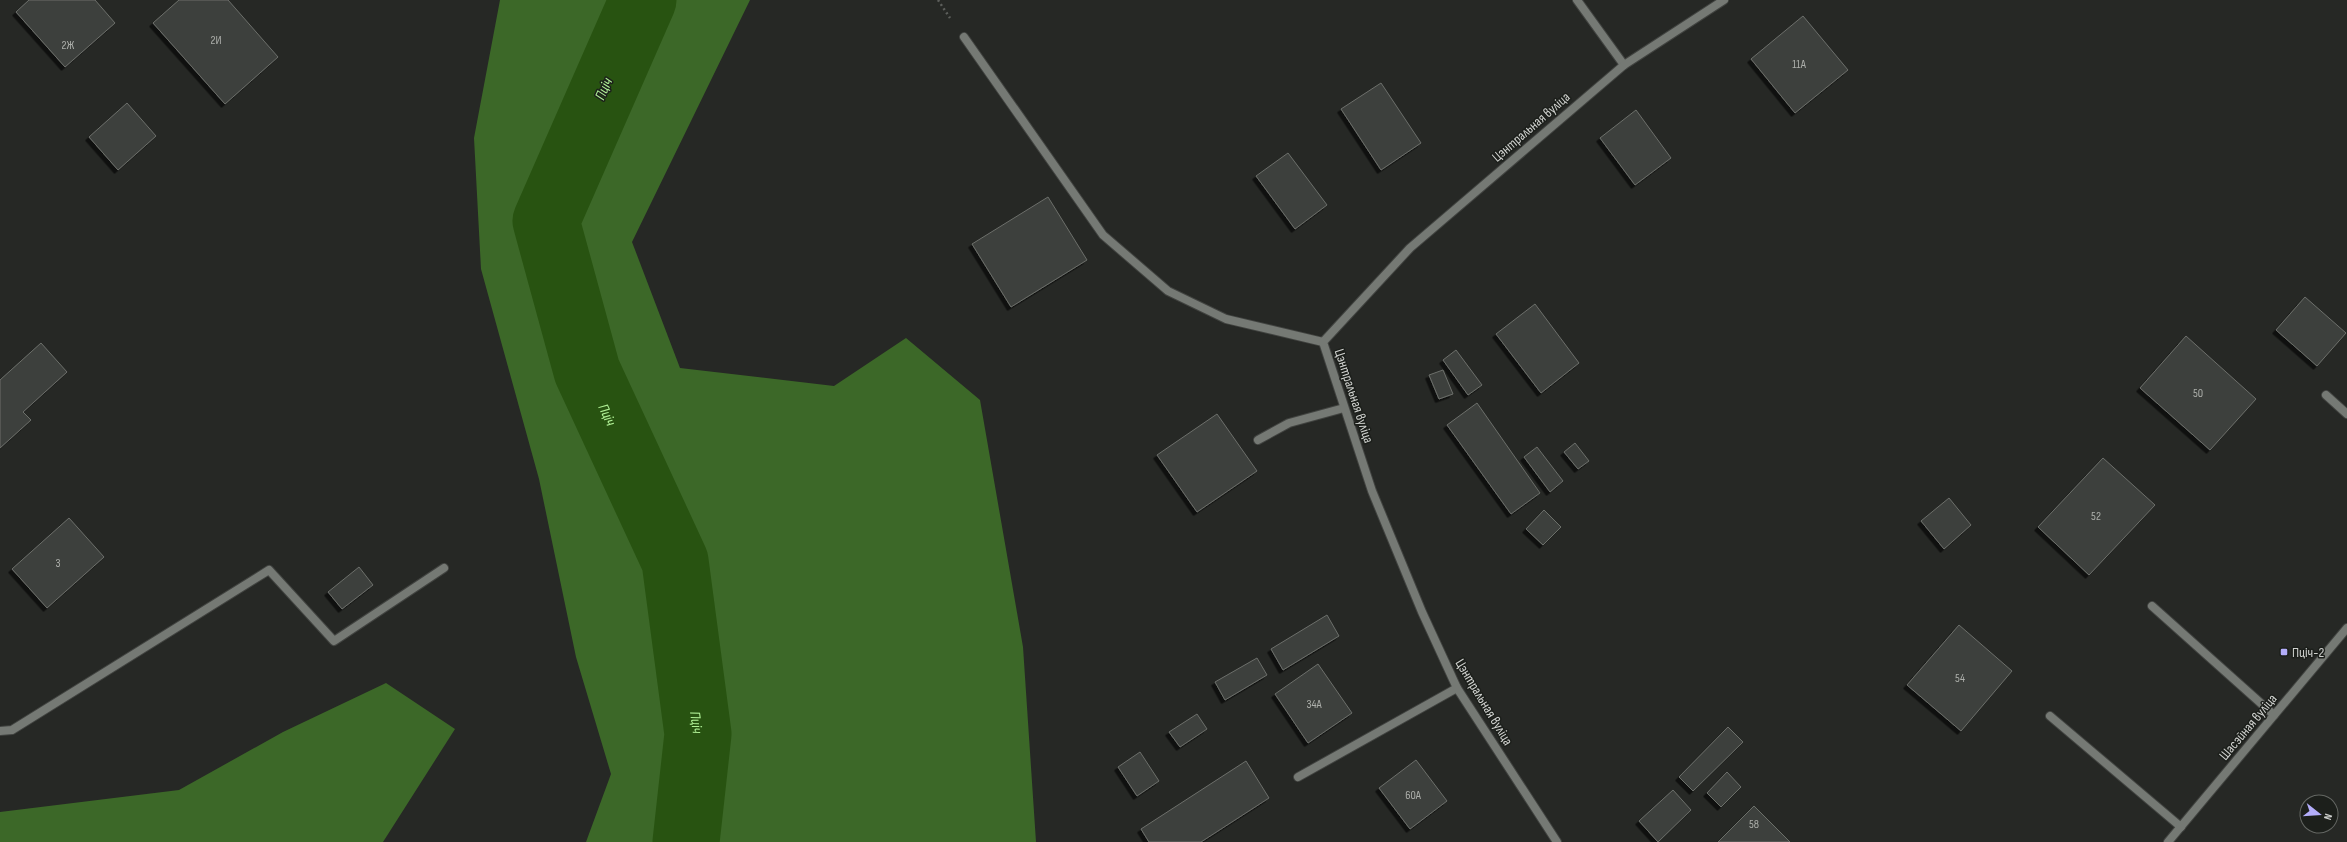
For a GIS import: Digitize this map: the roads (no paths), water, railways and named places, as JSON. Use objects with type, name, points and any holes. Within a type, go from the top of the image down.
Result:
[{"type":"street","points":[[1577,0],[1624,65]]},
{"type":"street","name":"Цэнтральная вуліца","points":[[1557,842],[1457,688],[1422,612],[1372,492],[1323,342],[1410,248],[1624,65],[1724,0]]},
{"type":"street","points":[[964,37],[1103,235],[1168,292],[1226,319],[1323,342]]},
{"type":"street","points":[[2326,395],[2347,414]]},
{"type":"street","points":[[1258,440],[1290,423],[1344,408]]},
{"type":"street","points":[[0,731],[12,730],[269,570],[334,641],[444,568]]},
{"type":"street","points":[[2152,606],[2274,715]]},
{"type":"street","name":"Шасэйная вуліца","points":[[2168,842],[2347,628]]},
{"type":"street","points":[[1298,777],[1457,688]]},
{"type":"street","points":[[2050,716],[2181,827]]},
{"type":"waterway","name":"Пціч","points":[[643,0],[546,221],[587,371],[675,561],[698,734],[686,842]]},
{"type":"place","name":"Пціч-2","points":[[2284,652]]}]
